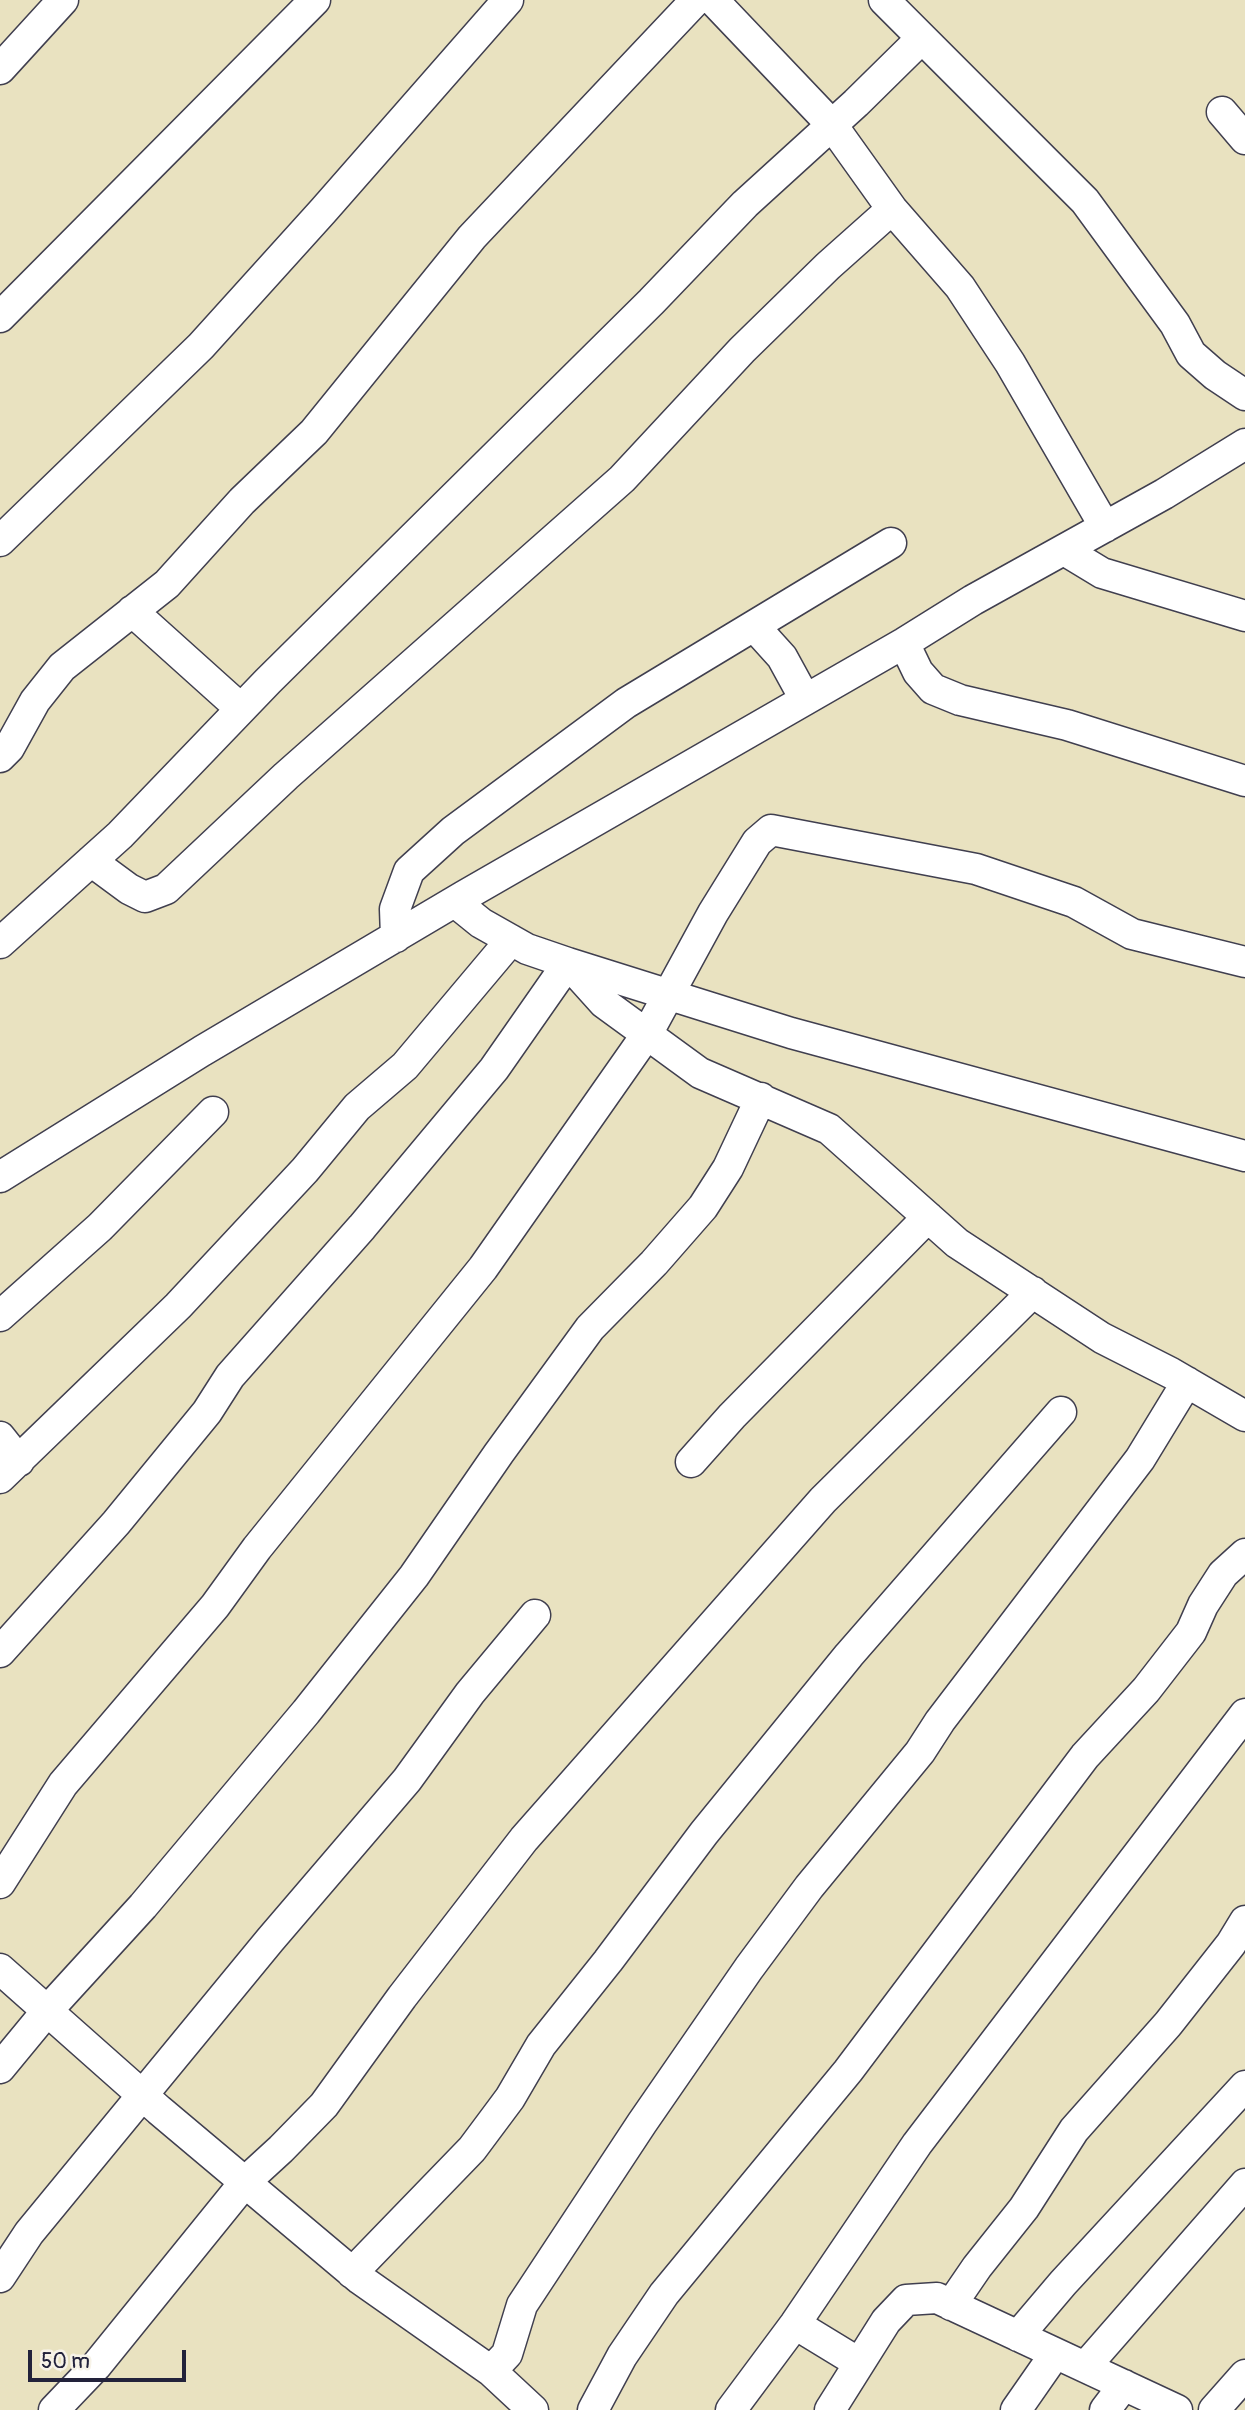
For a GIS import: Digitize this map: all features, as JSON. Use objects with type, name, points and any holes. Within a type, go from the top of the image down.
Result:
[{"type":"street","points":[[0,69],[63,0]]},
{"type":"street","points":[[0,317],[315,0]]},
{"type":"street","points":[[0,541],[201,346],[508,0]]},
{"type":"street","points":[[0,757],[9,748],[35,701],[62,667],[167,584],[242,501],[314,432],[472,237],[696,0]]},
{"type":"street","points":[[713,0],[832,125],[892,209],[960,287],[1010,363],[1105,527]]},
{"type":"street","points":[[884,0],[1085,201],[1175,324],[1191,354],[1215,375],[1245,395]]},
{"type":"street","points":[[0,943],[120,835],[241,709],[651,302],[745,204],[922,38]]},
{"type":"street","points":[[1222,112],[1245,139]]},
{"type":"street","points":[[91,861],[129,889],[145,897],[166,889],[286,776],[461,619],[622,480],[751,341],[828,266],[892,209]]},
{"type":"street","points":[[0,1177],[202,1051],[455,902],[904,643],[973,600],[1164,494],[1245,444]]},
{"type":"street","points":[[396,937],[395,909],[409,871],[453,831],[626,703],[891,543]]},
{"type":"street","points":[[1064,550],[1102,573],[1245,616]]},
{"type":"street","points":[[132,611],[241,709]]},
{"type":"street","points":[[754,626],[782,657],[805,699]]},
{"type":"street","points":[[904,643],[918,672],[933,689],[1067,725],[1245,781]]},
{"type":"street","points":[[0,1882],[63,1784],[215,1606],[265,1537],[483,1268],[647,1034],[667,993],[757,842],[771,830],[976,869],[1074,902],[1132,934],[1245,962]]},
{"type":"street","points":[[455,902],[481,923],[527,949],[568,963],[791,1033],[1245,1156]]},
{"type":"street","points":[[0,1437],[9,1469],[178,1306],[305,1170],[356,1107],[405,1066],[511,940]]},
{"type":"street","points":[[568,963],[604,1003],[701,1073],[829,1129],[957,1242],[1102,1338],[1245,1416]]},
{"type":"street","points":[[0,1652],[116,1523],[208,1412],[230,1376],[362,1227],[494,1069],[568,963]]},
{"type":"street","points":[[0,2068],[47,2011],[144,1906],[306,1712],[414,1576],[590,1328],[654,1263],[703,1207],[728,1168],[761,1098]]},
{"type":"street","points":[[0,1316],[100,1227],[213,1112]]},
{"type":"street","points":[[691,1462],[732,1416],[928,1217]]},
{"type":"street","points":[[54,2410],[96,2366],[245,2182],[324,2105],[402,1997],[524,1839],[823,1500],[1033,1292]]},
{"type":"street","points":[[491,2371],[507,2354],[522,2305],[749,1968],[809,1887],[920,1752],[940,1721],[1140,1459],[1187,1382]]},
{"type":"street","points":[[352,2273],[472,2149],[510,2098],[541,2045],[704,1833],[849,1655],[1060,1412]]},
{"type":"street","points":[[593,2410],[622,2356],[664,2294],[848,2071],[1085,1756],[1146,1690],[1192,1632],[1203,1605],[1223,1574],[1245,1553]]},
{"type":"street","points":[[0,2277],[29,2233],[142,2094],[407,1780],[470,1693],[535,1615]]},
{"type":"street","points":[[731,2410],[795,2324],[917,2144],[1245,1714]]},
{"type":"street","points":[[951,2305],[976,2267],[1024,2208],[1074,2130],[1168,2024],[1231,1944],[1245,1921]]},
{"type":"street","points":[[0,1969],[352,2273],[491,2371],[525,2407]]},
{"type":"street","points":[[1018,2336],[1063,2283],[1245,2086]]},
{"type":"street","points":[[1085,2367],[1245,2184]]},
{"type":"street","points":[[830,2410],[886,2321],[906,2300],[937,2298],[1177,2410]]},
{"type":"street","points":[[795,2324],[859,2363]]},
{"type":"street","points":[[1016,2410],[1055,2354]]},
{"type":"street","points":[[1214,2410],[1245,2375]]},
{"type":"street","points":[[1105,2410],[1124,2385]]}]
